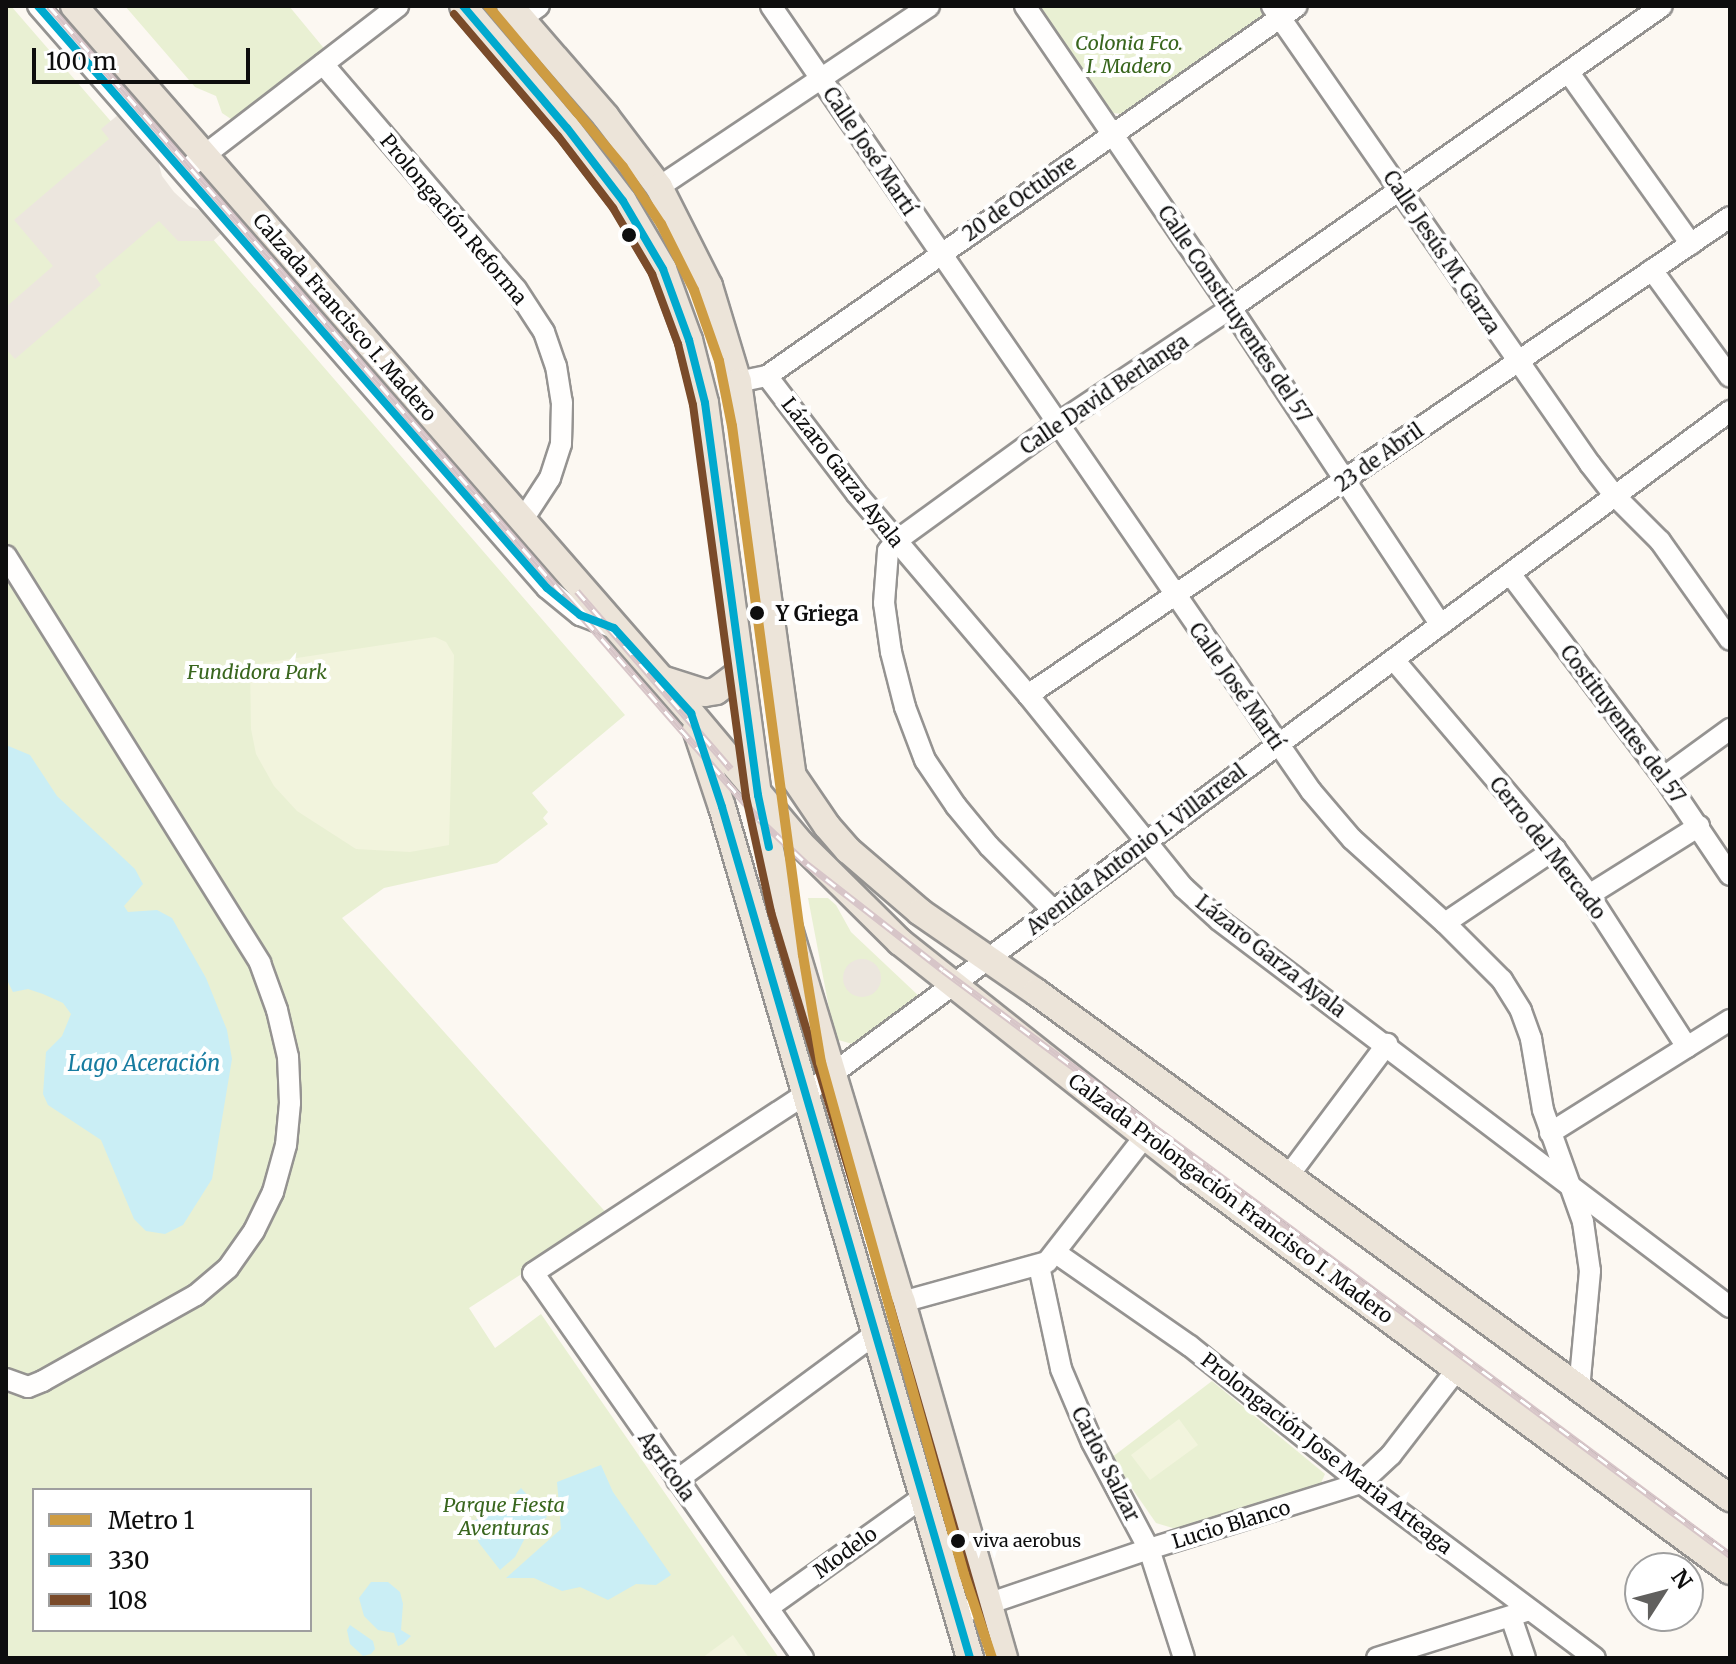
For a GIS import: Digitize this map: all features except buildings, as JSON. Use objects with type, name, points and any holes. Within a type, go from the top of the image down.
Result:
[{"type":"main road","name":"Calzada Francisco I. Madero","points":[[74,6],[691,713],[758,795]]},
{"type":"main road","points":[[463,6],[623,201],[663,269],[689,340],[705,403],[758,795],[783,909],[902,1302],[1004,1658]]},
{"type":"main road","points":[[523,10],[659,187],[703,271],[738,382],[793,776],[848,850],[894,892],[1289,1175],[1730,1498]]},
{"type":"main road","points":[[705,403],[731,353]]},
{"type":"main road","points":[[658,676],[691,691],[705,693],[716,691],[740,673]]},
{"type":"main road","name":"Calzada Francisco I. Madero","points":[[691,713],[714,782],[970,1658]]},
{"type":"main road","name":"Calzada Prolongación Francisco I. Madero","points":[[758,795],[800,843],[867,909],[953,987],[1145,1136],[1730,1571]]},
{"type":"street","name":"Calzada Francisco I. Madero","points":[[38,6],[547,588],[580,615],[614,628]]},
{"type":"street","points":[[184,172],[398,6]]},
{"type":"street","name":"Calle José Martí","points":[[771,6],[1174,596],[1336,824],[1445,923],[1502,980],[1521,1011],[1550,1133],[1583,1222],[1590,1271],[1579,1390]]},
{"type":"street","points":[[659,187],[929,6]]},
{"type":"street","name":"Calle Constituyentes del 57","points":[[1025,6],[1114,133],[1441,625]]},
{"type":"street","name":"Calle David Berlanga","points":[[896,541],[1057,424],[1231,308],[1662,6]]},
{"type":"street","name":"20 de Octubre","points":[[738,382],[767,376],[1114,133],[1283,10]]},
{"type":"street","name":"Calle Jesús M. Garza","points":[[1283,10],[1517,361],[1615,496],[1660,541],[1730,640]]},
{"type":"street","name":"Prolongación Reforma","points":[[323,64],[516,289],[544,332],[556,366],[562,402],[561,444],[550,478],[522,521]]},
{"type":"street","points":[[1569,73],[1691,244]]},
{"type":"street","name":"23 de Abril","points":[[1028,695],[1730,217]]},
{"type":"street","points":[[1652,270],[1730,377]]},
{"type":"street","name":"Lázaro Garza Ayala","points":[[767,376],[896,541],[1028,695],[1184,888],[1219,920],[1387,1044],[1730,1307]]},
{"type":"street","name":"Avenida Antonio I. Villarreal","points":[[533,1273],[805,1094],[1730,411]]},
{"type":"street","points":[[896,541],[888,551],[884,570],[885,615],[905,707],[925,760],[956,806],[989,846],[1052,909]]},
{"type":"street","points":[[6,556],[260,963],[277,1010],[288,1057],[290,1103],[286,1145],[273,1192],[254,1231],[228,1268],[196,1295],[43,1381],[28,1387],[6,1379]]},
{"type":"street","name":"Costituyentes del 57","points":[[1511,575],[1664,777],[1730,875]]},
{"type":"street","name":"Cerro del Mercado","points":[[1394,660],[1555,849],[1589,895],[1687,1047]]},
{"type":"street","points":[[1664,777],[1730,729]]},
{"type":"street","points":[[1589,895],[1699,826]]},
{"type":"street","points":[[1445,923],[1555,849]]},
{"type":"street","points":[[1550,1133],[1730,1020]]},
{"type":"street","points":[[1289,1175],[1387,1044]]},
{"type":"street","points":[[902,1302],[1048,1259],[1145,1136]]},
{"type":"street","name":"Prolongación Jose Maria Arteaga","points":[[1048,1259],[1190,1346],[1520,1614],[1595,1658]]},
{"type":"street","name":"Carlos Salzar","points":[[1048,1259],[1061,1369],[1077,1412],[1149,1549],[1184,1658]]},
{"type":"street","name":"Agrícola","points":[[533,1273],[803,1658]]},
{"type":"street","points":[[677,1480],[875,1334]]},
{"type":"street","name":"Lucio Blanco","points":[[958,1614],[1149,1549],[1361,1483],[1391,1455],[1458,1368]]},
{"type":"street","name":"Modelo","points":[[769,1607],[923,1497]]},
{"type":"street","points":[[1377,1658],[1432,1650],[1520,1614],[1525,1658]]},
{"type":"green space","name":"Fundidora Park","points":[[6,6],[11,6],[625,715],[532,793],[548,812],[543,818],[548,824],[497,863],[384,888],[342,918],[610,1217],[469,1308],[495,1348],[541,1314],[779,1658],[6,1658]]},
{"type":"green space","points":[[125,6],[289,6],[327,52],[234,121],[222,113],[216,96],[195,87]]},
{"type":"green space","name":"Colonia Fco. I. Madero","points":[[1037,6],[1264,6],[1262,18],[1123,114],[1112,113]]},
{"type":"green space","points":[[435,637],[446,642],[454,655],[449,845],[410,852],[356,849],[297,811],[274,786],[256,754],[251,729],[250,665]]},
{"type":"green space","points":[[808,898],[828,898],[836,905],[851,932],[921,998],[856,1045],[835,1039]]},
{"type":"green space","points":[[1212,1381],[1325,1474],[1321,1483],[1176,1529],[1156,1523],[1111,1458]]},
{"type":"green space","points":[[1179,1419],[1198,1445],[1150,1480],[1131,1455]]},
{"type":"green space","points":[[733,1635],[749,1658],[702,1658]]},
{"type":"shaded area","points":[[119,114],[157,157],[162,176],[174,192],[189,206],[206,213],[223,232],[213,241],[178,241],[159,221],[95,276],[101,285],[15,359],[6,349],[6,307],[53,266],[14,220],[109,139],[101,129]]},
{"type":"shaded area","points":[[862,959],[876,964],[881,978],[876,992],[862,997],[848,992],[843,978],[848,964]]},
{"type":"water","name":"Lago Aceración","points":[[6,745],[30,755],[57,796],[135,869],[143,884],[124,906],[128,912],[157,910],[172,918],[206,978],[227,1030],[232,1059],[212,1179],[183,1225],[165,1234],[146,1231],[134,1219],[101,1140],[48,1105],[43,1094],[46,1052],[62,1036],[71,1014],[63,1003],[43,994],[28,989],[13,992],[6,978]]},
{"type":"water","points":[[601,1465],[613,1492],[671,1575],[656,1585],[636,1584],[608,1600],[580,1587],[562,1591],[534,1578],[506,1578],[561,1529],[557,1482]]},
{"type":"water","points":[[521,1488],[547,1517],[525,1538],[515,1557],[500,1570],[479,1543],[470,1522],[498,1511]]},
{"type":"water","points":[[371,1582],[388,1582],[400,1592],[403,1604],[401,1630],[411,1636],[403,1644],[398,1646],[394,1633],[378,1630],[364,1616],[359,1598]]},
{"type":"water","points":[[350,1625],[373,1641],[375,1649],[371,1654],[363,1656],[350,1644],[347,1630]]},
{"type":"railway","points":[[49,6],[759,819],[807,864],[943,970],[1730,1555]]},
{"type":"railway","points":[[577,591],[731,769]]},
{"type":"metro line","name":"1","points":[[488,6],[623,167],[661,224],[694,290],[719,361],[732,426],[803,955],[821,1062],[964,1574],[992,1658]]},
{"type":"transit line","name":"330","points":[[38,6],[547,588],[580,615],[614,628],[691,713],[722,807],[970,1658]]},
{"type":"transit line","name":"330","points":[[463,6],[567,128],[623,201],[663,269],[689,340],[705,403],[758,795],[769,847]]},
{"type":"transit line","name":"108","points":[[454,14],[558,136],[613,208],[652,274],[678,344],[693,405],[746,797],[771,912],[890,1305],[992,1658]]},
{"type":"place","name":"Y Griega","points":[[757,613]]},
{"type":"place","name":"viva aerobus","points":[[958,1541]]},
{"type":"park label","name":"Parque Fiesta Aventuras","points":[[504,1516]]}]
